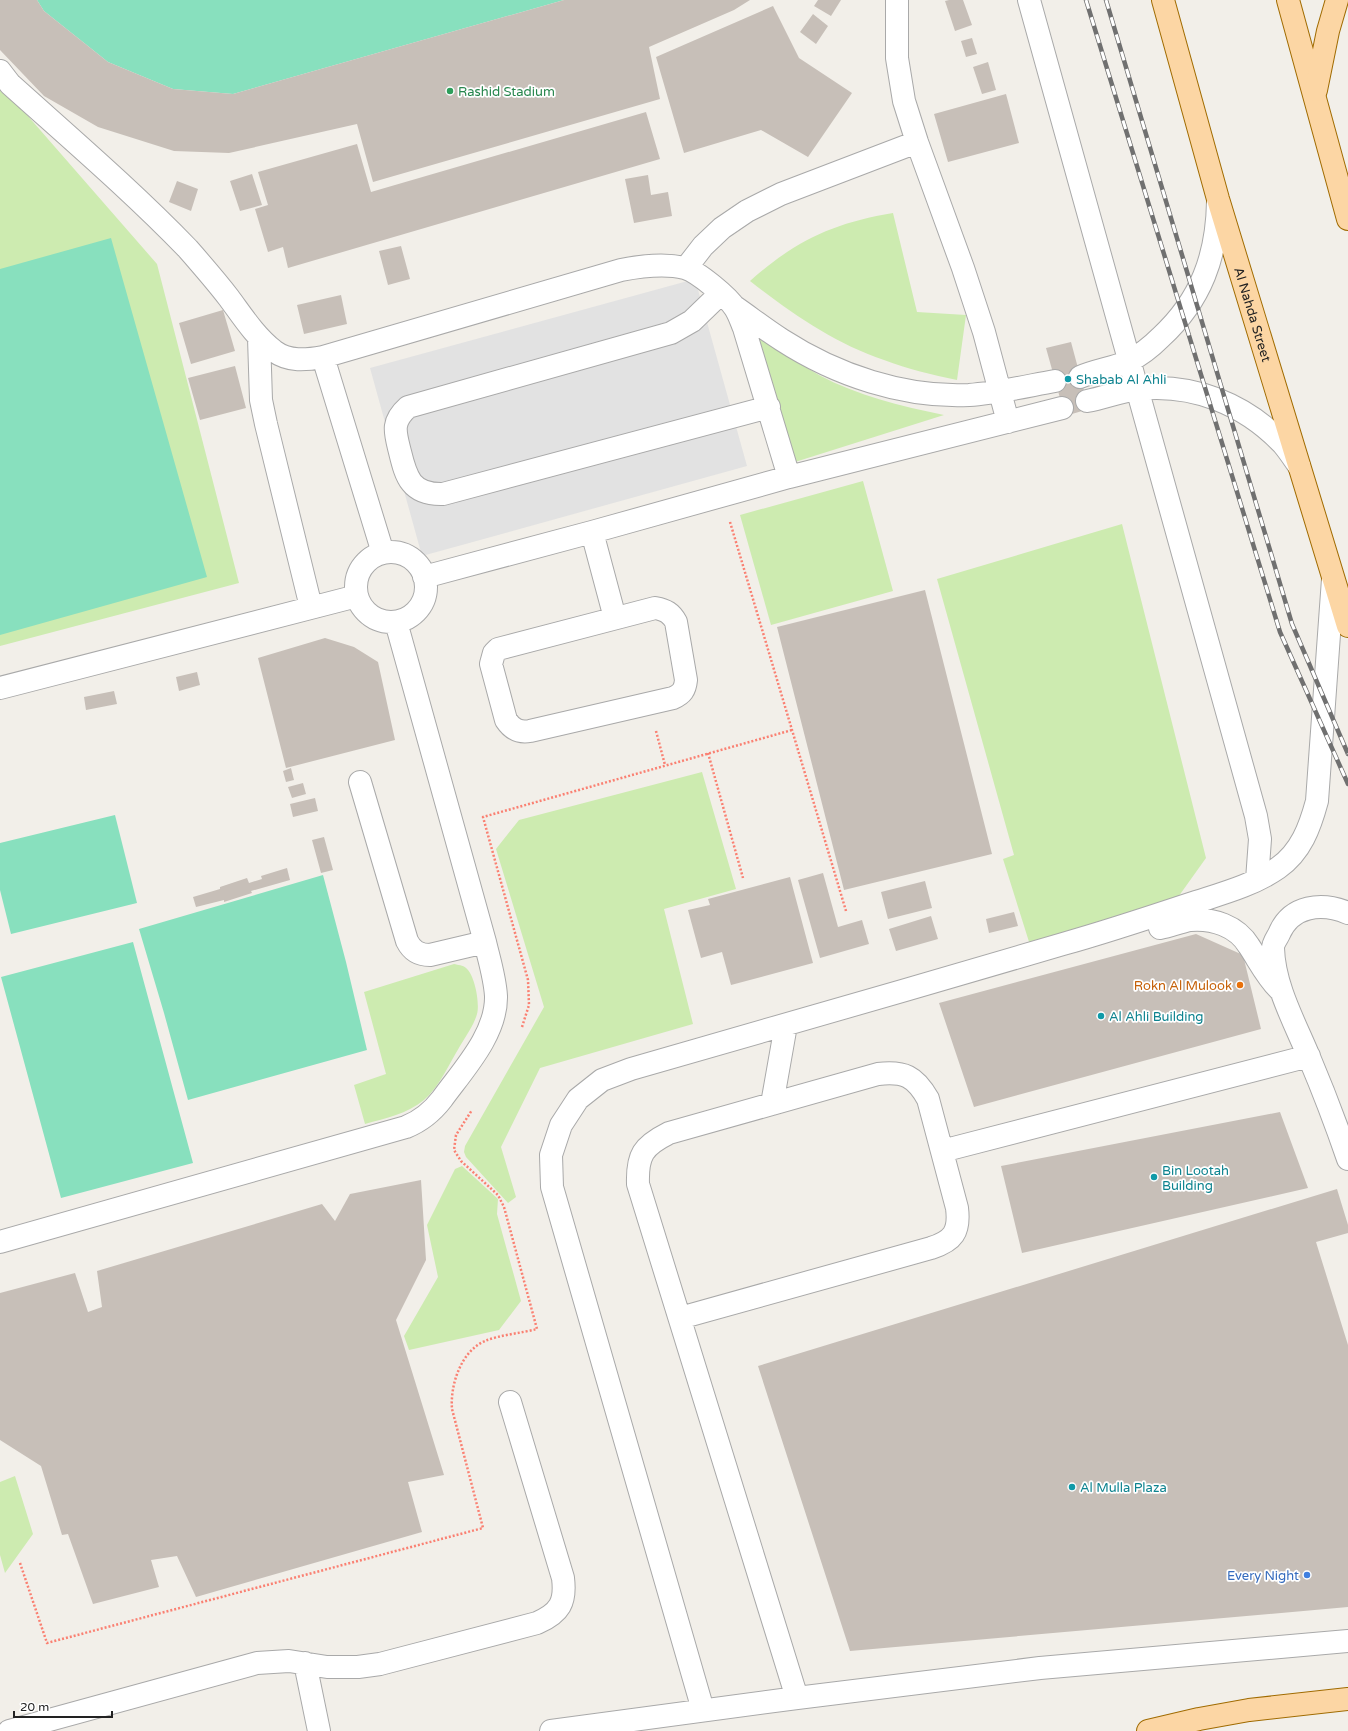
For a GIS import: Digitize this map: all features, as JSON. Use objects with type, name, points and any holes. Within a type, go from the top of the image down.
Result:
[{"type":"main road","name":"Al Nahda Street","points":[[1163,0],[1218,199],[1348,626]]},
{"type":"main road","points":[[1288,0],[1348,219]]},
{"type":"main road","points":[[1314,97],[1328,31],[1340,3]]},
{"type":"main road","points":[[1148,1731],[1199,1719],[1250,1710],[1348,1699]]},
{"type":"lane","points":[[897,0],[897,58],[904,101],[984,332],[1008,422]]},
{"type":"lane","points":[[1029,0],[1256,816],[1260,839],[1257,880]]},
{"type":"lane","points":[[0,71],[10,84],[145,206],[189,251],[226,294],[259,338],[275,352],[290,359],[305,360],[323,357],[621,270],[644,266],[664,266],[686,268],[706,280],[728,300],[783,341],[828,366],[882,385],[931,394],[969,395],[1055,381]]},
{"type":"lane","points":[[686,268],[703,246],[722,228],[747,211],[781,194],[917,142]]},
{"type":"lane","points":[[1080,377],[1129,361],[1152,346],[1172,327],[1190,305],[1203,280],[1212,254],[1218,227],[1218,199]]},
{"type":"lane","points":[[728,300],[671,333],[408,407],[398,418],[396,426],[396,433],[406,474],[410,482],[417,488],[434,494],[443,494],[768,407]]},
{"type":"lane","points":[[728,300],[744,328],[789,478]]},
{"type":"lane","points":[[259,338],[261,400],[264,418],[311,607]]},
{"type":"lane","points":[[323,357],[383,553]]},
{"type":"lane","points":[[1087,401],[1137,389],[1164,388],[1191,391],[1217,398],[1242,410],[1264,426],[1284,445],[1300,467]]},
{"type":"lane","points":[[424,577],[789,478],[1062,408]]},
{"type":"lane","points":[[592,532],[615,618]]},
{"type":"lane","points":[[383,553],[400,553],[415,562],[424,577],[426,592],[420,606],[410,617],[396,622],[383,621],[371,617],[362,608],[357,596],[356,582],[361,569],[370,559],[383,553]]},
{"type":"lane","points":[[703,1710],[552,1186],[551,1156],[561,1125],[578,1099],[602,1080],[632,1069],[1104,932],[1233,890],[1257,880],[1278,868],[1292,856],[1304,840],[1312,822],[1317,801],[1334,576]]},
{"type":"lane","points":[[0,688],[357,596]]},
{"type":"lane","points":[[655,608],[664,609],[672,614],[676,622],[686,680],[685,688],[680,694],[673,698],[648,704],[530,731],[523,732],[516,730],[510,726],[506,720],[491,664],[494,653],[498,649],[615,618],[655,608]]},
{"type":"lane","points":[[0,1242],[406,1127],[435,1109],[484,1039],[491,1026],[496,996],[485,942],[396,622]]},
{"type":"lane","points":[[360,782],[407,941],[411,948],[423,955],[430,955],[485,942]]},
{"type":"lane","points":[[1348,913],[1334,908],[1314,906],[1296,913],[1281,928],[1273,946],[1282,992],[1326,1097],[1348,1159]]},
{"type":"lane","points":[[1104,932],[1129,932],[1152,929],[1188,921],[1212,921],[1238,932],[1249,945],[1262,968],[1282,992]]},
{"type":"lane","points":[[772,1104],[786,1025]]},
{"type":"lane","points":[[942,1151],[1309,1056]]},
{"type":"lane","points":[[680,1318],[944,1244],[954,1235],[959,1222],[957,1208],[928,1099],[920,1086],[908,1076],[894,1072],[878,1074],[669,1133],[655,1140],[644,1151],[637,1166],[638,1184],[797,1698]]},
{"type":"lane","points":[[9,1731],[257,1663],[289,1661],[343,1668],[380,1664],[537,1623],[550,1617],[560,1606],[565,1592],[563,1578],[510,1402]]},
{"type":"lane","points":[[550,1731],[703,1710],[1040,1668],[1348,1641]]},
{"type":"lane","points":[[305,1663],[320,1731]]},
{"type":"path","points":[[722,497],[846,911]]},
{"type":"path","points":[[648,704],[665,765]]},
{"type":"path","points":[[521,1030],[529,1005],[528,980],[483,817],[792,730]]},
{"type":"path","points":[[708,753],[744,878]]},
{"type":"path","points":[[20,1563],[47,1644],[483,1528],[452,1409],[451,1396],[455,1379],[464,1360],[473,1349],[485,1341],[537,1329],[504,1207],[498,1195],[461,1160],[454,1150],[456,1135],[473,1108]]},
{"type":"green space","points":[[37,0],[564,0],[233,94],[173,89],[108,62],[44,11]]},
{"type":"green space","points":[[0,84],[157,264],[239,583],[0,646]]},
{"type":"green space","points":[[893,213],[917,312],[966,315],[957,380],[902,366],[848,345],[797,316],[750,281],[783,255],[816,236],[833,228],[852,222]]},
{"type":"green space","points":[[111,238],[207,577],[0,635],[0,269]]},
{"type":"green space","points":[[757,336],[819,375],[849,389],[896,404],[944,415],[795,462]]},
{"type":"green space","points":[[863,481],[893,591],[771,625],[740,515]]},
{"type":"green space","points":[[1122,524],[1206,858],[1176,900],[1030,945],[1003,859],[1014,855],[937,579]]},
{"type":"green space","points":[[702,772],[736,889],[664,909],[693,1024],[540,1068],[501,1147],[516,1197],[508,1203],[466,1157],[464,1152],[465,1146],[544,1007],[496,849],[519,820]]},
{"type":"green space","points":[[115,815],[137,903],[11,934],[0,890],[0,843]]},
{"type":"green space","points":[[323,875],[367,1050],[188,1100],[139,929]]},
{"type":"green space","points":[[133,942],[193,1163],[61,1198],[1,977]]},
{"type":"green space","points":[[454,964],[466,968],[474,983],[478,1009],[472,1026],[440,1082],[424,1100],[411,1109],[365,1124],[354,1085],[386,1074],[364,992]]},
{"type":"green space","points":[[462,1166],[498,1199],[497,1214],[521,1301],[499,1330],[409,1350],[404,1336],[438,1277],[427,1225],[455,1169]]},
{"type":"green space","points":[[15,1476],[33,1534],[5,1573],[0,1555],[0,1482]]},
{"type":"shaded area","points":[[695,279],[747,466],[422,556],[370,368]]},
{"type":"building","name":"Rashid Stadium","points":[[0,0],[37,0],[44,11],[108,62],[173,89],[233,94],[564,0],[750,0],[734,10],[649,47],[660,99],[373,182],[357,124],[229,153],[174,151],[98,127],[44,96],[0,50]]},
{"type":"building","points":[[818,0],[841,0],[831,16],[814,6]]},
{"type":"building","points":[[963,0],[972,25],[955,31],[945,1]]},
{"type":"building","points":[[773,6],[799,58],[852,93],[808,157],[761,130],[684,153],[656,57]]},
{"type":"building","points":[[813,14],[828,26],[816,44],[800,32]]},
{"type":"building","points":[[972,38],[977,54],[966,57],[961,41]]},
{"type":"building","points":[[988,62],[996,90],[982,94],[973,67]]},
{"type":"building","points":[[1006,94],[1019,143],[948,162],[934,114]]},
{"type":"building","points":[[646,112],[660,159],[288,268],[283,247],[268,252],[255,209],[268,205],[258,172],[357,144],[371,192]]},
{"type":"building","points":[[252,174],[262,205],[240,211],[230,181]]},
{"type":"building","points":[[648,175],[651,195],[668,192],[672,216],[634,223],[625,179]]},
{"type":"building","points":[[177,181],[198,189],[191,211],[169,202]]},
{"type":"building","points":[[401,246],[410,279],[388,285],[379,251]]},
{"type":"building","points":[[341,295],[347,324],[304,334],[297,305]]},
{"type":"building","points":[[223,310],[235,351],[191,364],[179,323]]},
{"type":"building","name":"Shabab Al Ahli","points":[[1071,342],[1089,409],[1065,416],[1046,348]]},
{"type":"building","points":[[235,366],[246,408],[200,420],[188,378]]},
{"type":"building","points":[[925,590],[992,854],[844,890],[777,627]]},
{"type":"building","points":[[325,638],[354,647],[378,662],[395,740],[286,768],[258,658]]},
{"type":"building","points":[[197,672],[200,685],[179,691],[176,677]]},
{"type":"building","points":[[114,691],[117,704],[86,710],[84,697]]},
{"type":"building","points":[[291,768],[294,780],[286,782],[283,771]]},
{"type":"building","points":[[303,783],[306,794],[292,798],[288,787]]},
{"type":"building","points":[[315,798],[318,811],[293,817],[290,804]]},
{"type":"building","points":[[324,837],[333,870],[321,873],[312,840]]},
{"type":"building","points":[[287,868],[290,880],[251,891],[252,893],[224,902],[224,900],[196,907],[193,897],[220,889],[220,887],[247,878],[249,883],[262,879],[261,876]]},
{"type":"building","points":[[823,873],[838,927],[862,920],[869,944],[820,958],[798,880]]},
{"type":"building","points":[[790,877],[813,963],[731,985],[722,952],[701,958],[688,910],[710,905],[708,899]]},
{"type":"building","points":[[925,881],[932,908],[888,919],[881,892]]},
{"type":"building","points":[[1014,912],[1018,926],[989,933],[986,919]]},
{"type":"building","points":[[931,916],[938,939],[896,951],[889,929]]},
{"type":"building","name":"Al Ahli Building","points":[[1196,934],[1243,955],[1261,1029],[974,1107],[939,1003]]},
{"type":"building","name":"Bin Lootah Building","points":[[1280,1112],[1308,1188],[1022,1253],[1001,1166]]},
{"type":"building","points":[[421,1180],[426,1260],[396,1320],[444,1475],[408,1482],[422,1532],[196,1597],[177,1556],[151,1560],[159,1587],[93,1604],[68,1534],[62,1535],[41,1466],[0,1440],[0,1293],[75,1273],[88,1312],[102,1307],[97,1271],[322,1204],[335,1221],[350,1194]]},
{"type":"building","name":"Al Mulla Plaza","points":[[1337,1189],[1348,1225],[1348,1233],[1316,1242],[1348,1345],[1348,1607],[850,1651],[758,1366]]},
{"type":"railway","points":[[1086,0],[1280,632],[1348,784]]},
{"type":"railway","points":[[1106,0],[1292,624],[1348,754]]},
{"type":"place","name":"Rashid Stadium","points":[[450,91]]},
{"type":"place","name":"Shabab Al Ahli","points":[[1068,379]]},
{"type":"place","name":"Rokn Al Mulook","points":[[1240,985]]},
{"type":"place","name":"Al Ahli Building","points":[[1101,1016]]},
{"type":"place","name":"Bin Lootah Building","points":[[1154,1177]]},
{"type":"place","name":"Al Mulla Plaza","points":[[1072,1487]]},
{"type":"place","name":"Every Night","points":[[1307,1575]]}]
